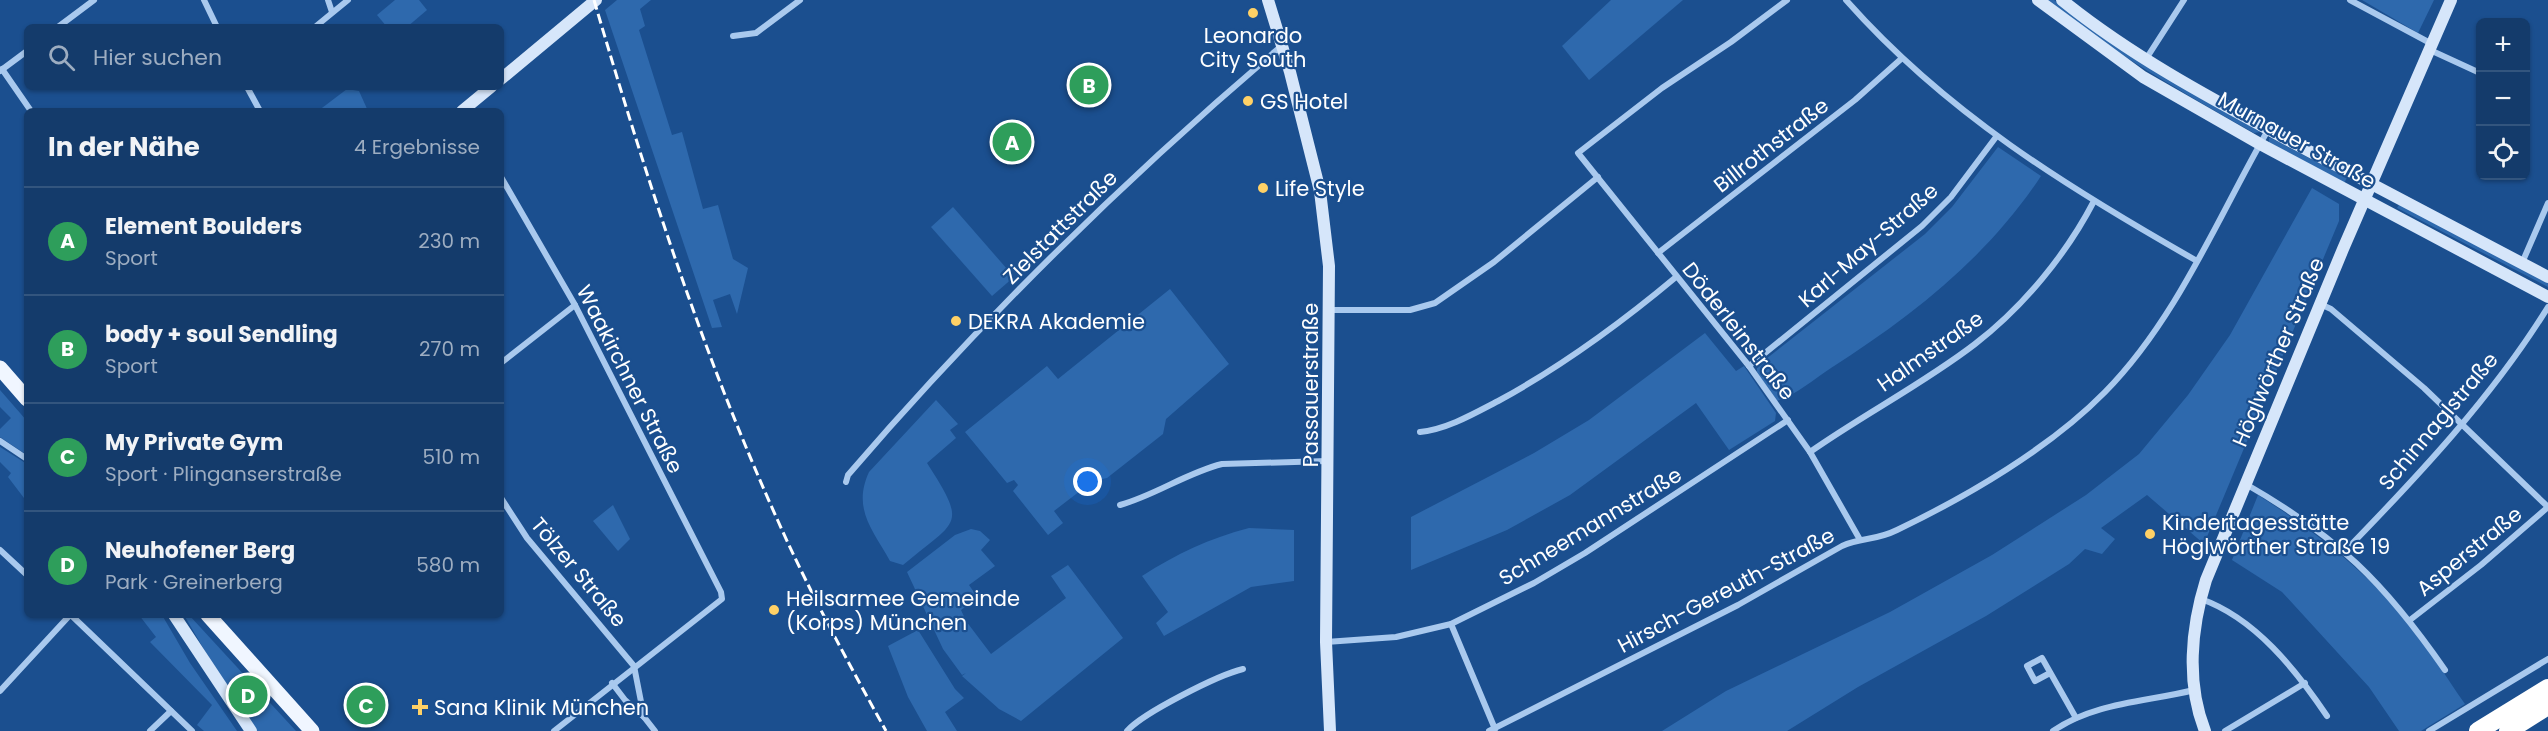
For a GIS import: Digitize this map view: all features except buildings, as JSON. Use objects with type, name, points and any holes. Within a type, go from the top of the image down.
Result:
[{"type":"highway","points":[[2478,731],[2548,688]]},
{"type":"highway","points":[[2515,727],[2548,708]]},
{"type":"main road","points":[[0,368],[24,396]]},
{"type":"main road","points":[[211,618],[312,731]]},
{"type":"main road","points":[[296,711],[319,731]]},
{"type":"street","points":[[62,24],[94,0]]},
{"type":"street","points":[[204,0],[216,24]]},
{"type":"street","points":[[328,0],[332,12]]},
{"type":"street","points":[[318,24],[348,0]]},
{"type":"street","points":[[504,77],[596,0]]},
{"type":"street","points":[[733,36],[756,33],[800,0]]},
{"type":"street","name":"Passauerstraße","points":[[1268,0],[1287,42],[1320,191],[1329,266],[1331,310],[1326,642],[1330,731]]},
{"type":"street","name":"Döderleinstraße","points":[[1787,0],[1731,42],[1662,88],[1578,153],[1749,366],[1810,452],[1859,538]]},
{"type":"street","points":[[1846,0],[1901,59],[1996,137],[2094,201],[2197,261]]},
{"type":"street","name":"Murnauer Straße","points":[[2038,0],[2143,77],[2260,144],[2548,297]]},
{"type":"street","name":"Murnauer Straße","points":[[2062,0],[2146,59],[2268,130],[2548,277]]},
{"type":"street","points":[[2146,59],[2184,0]]},
{"type":"street","points":[[2350,0],[2430,47],[2479,72]]},
{"type":"street","name":"Höglwörther Straße","points":[[2205,731],[2195,690],[2193,642],[2201,598],[2244,483],[2370,184],[2451,0]]},
{"type":"street","name":"Zielstattstraße","points":[[846,482],[855,466],[962,346],[1160,152],[1287,42]]},
{"type":"street","points":[[24,53],[1,70],[29,108]]},
{"type":"street","name":"Billrothstraße","points":[[1658,253],[1855,100],[1901,59]]},
{"type":"street","points":[[249,90],[258,108]]},
{"type":"street","points":[[466,108],[488,90]]},
{"type":"street","name":"Hirsch-Gereuth-Straße","points":[[1492,730],[1738,605],[1859,538],[1868,541],[1876,539],[1907,525],[1972,489],[2053,437],[2106,391],[2136,355],[2197,261],[2268,130]]},
{"type":"street","name":"Karl-May-Straße","points":[[1749,366],[1922,226],[1952,197],[1996,137]]},
{"type":"street","points":[[1331,310],[1410,310],[1435,303],[1494,262],[1598,177]]},
{"type":"street","name":"Waakirchner Straße","points":[[504,182],[575,305],[721,592],[722,599],[634,666]]},
{"type":"street","name":"Halmstraße","points":[[1810,452],[1935,373],[1984,336],[2050,268],[2094,201]]},
{"type":"street","points":[[2522,263],[2548,203]]},
{"type":"street","points":[[1420,432],[1453,423],[1478,412],[1538,378],[1606,334],[1676,277]]},
{"type":"street","points":[[2320,304],[2331,309],[2462,423],[2548,507]]},
{"type":"street","points":[[504,361],[575,305]]},
{"type":"street","name":"Schinnaglstraße","points":[[2346,550],[2416,477],[2462,423],[2548,307]]},
{"type":"street","name":"Schneemannstraße","points":[[1326,642],[1396,637],[1451,624],[1534,583],[1585,553],[1788,420]]},
{"type":"street","points":[[0,441],[24,457]]},
{"type":"street","points":[[1120,505],[1222,464],[1329,461]]},
{"type":"street","points":[[2244,483],[2317,528],[2346,550],[2386,591],[2410,620],[2445,670]]},
{"type":"street","name":"Tölzer Straße","points":[[504,503],[527,538],[634,666]]},
{"type":"street","name":"Asperstraße","points":[[2410,620],[2481,565],[2548,507]]},
{"type":"street","points":[[0,550],[24,572]]},
{"type":"street","points":[[2201,598],[2241,621],[2266,641],[2305,683],[2326,716]]},
{"type":"street","points":[[0,691],[68,618]]},
{"type":"street","points":[[74,618],[192,731]]},
{"type":"street","points":[[176,618],[251,731]]},
{"type":"street","points":[[1451,624],[1492,730]]},
{"type":"street","points":[[2429,731],[2548,659]]},
{"type":"street","points":[[554,731],[634,666],[644,717]]},
{"type":"street","points":[[1127,731],[1179,697],[1229,672],[1243,669]]},
{"type":"street","points":[[2050,673],[2076,718]]},
{"type":"street","points":[[612,683],[655,731]]},
{"type":"street","points":[[2224,731],[2305,683]]},
{"type":"street","points":[[2053,731],[2076,718],[2138,699],[2195,690]]},
{"type":"street","points":[[150,731],[171,711]]},
{"type":"shaded area","points":[[395,0],[419,0],[427,10],[411,24],[384,24],[377,15]]},
{"type":"shaded area","points":[[617,0],[651,0],[640,9],[645,26],[639,30],[672,135],[682,132],[703,209],[718,205],[733,259],[748,268],[737,314],[730,294],[713,300],[722,327],[712,328],[605,10]]},
{"type":"shaded area","points":[[1611,0],[1683,0],[1589,80],[1562,46]]},
{"type":"shaded area","points":[[2046,0],[2054,0],[2086,24],[2260,132],[2254,133],[2147,71]]},
{"type":"shaded area","points":[[2362,0],[2434,0],[2418,33]]},
{"type":"shaded area","points":[[346,90],[353,90],[359,91],[367,108],[322,108]]},
{"type":"shaded area","points":[[2269,138],[2347,178],[2344,183],[2269,143]]},
{"type":"shaded area","points":[[1998,147],[2041,176],[1997,233],[1972,259],[1919,306],[1804,387],[1776,401],[1757,372],[1757,366],[1925,234],[1952,207]]},
{"type":"shaded area","points":[[2312,188],[2339,204],[2339,221],[2204,544],[2147,495],[2101,528],[2115,539],[2102,554],[2085,549],[2069,564],[1986,616],[1858,687],[1787,731],[1662,731],[1726,691],[1890,612],[1992,555],[2086,495],[2139,454],[2188,395],[2230,335]]},
{"type":"shaded area","points":[[2400,203],[2548,282],[2548,287],[2397,208]]},
{"type":"shaded area","points":[[953,207],[1014,277],[992,296],[931,227]]},
{"type":"shaded area","points":[[1170,289],[1229,364],[1166,419],[1163,434],[1107,478],[1093,481],[1054,511],[1063,523],[1048,535],[1013,491],[1018,485],[1014,480],[1007,483],[965,432],[1047,366],[1058,379]]},
{"type":"shaded area","points":[[1705,333],[1736,371],[1744,366],[1776,413],[1775,421],[1729,450],[1696,403],[1570,495],[1507,530],[1411,570],[1411,517],[1534,453],[1589,420]]},
{"type":"shaded area","points":[[0,390],[24,418],[24,453],[0,437],[0,429],[11,418],[0,407]]},
{"type":"shaded area","points":[[936,400],[958,424],[950,430],[956,438],[927,463],[948,499],[952,511],[951,521],[936,539],[903,565],[890,561],[871,529],[864,508],[864,485],[869,472]]},
{"type":"shaded area","points":[[0,447],[24,462],[24,498],[8,477],[11,473],[0,462]]},
{"type":"shaded area","points":[[2258,495],[2321,539],[2378,589],[2419,636],[2465,704],[2421,731],[2399,731],[2369,687],[2282,592],[2232,560]]},
{"type":"shaded area","points":[[613,505],[630,539],[618,551],[593,521]]},
{"type":"shaded area","points":[[1249,528],[1294,530],[1294,581],[1251,587],[1164,636],[1156,623],[1168,612],[1142,576],[1194,548]]},
{"type":"shaded area","points":[[971,529],[980,531],[990,540],[981,550],[995,566],[969,585],[978,598],[961,610],[966,621],[991,654],[1066,598],[1051,576],[1068,565],[1123,638],[1021,721],[999,709],[962,676],[966,673],[962,675],[943,649],[907,572],[955,535]]},
{"type":"shaded area","points":[[141,618],[164,618],[190,663],[237,731],[204,731],[197,725],[212,705],[150,642],[156,637]]},
{"type":"shaded area","points":[[186,618],[192,618],[296,731],[257,731]]},
{"type":"shaded area","points":[[918,630],[955,689],[964,698],[945,712],[957,731],[927,731],[908,697],[888,646]]},
{"type":"railway","points":[[594,0],[655,198],[724,394],[790,548],[886,731]]},
{"type":"place","name":"Leonardo City South","points":[[1253,13]]},
{"type":"place","name":"body + soul Sendling","points":[[1089,85]]},
{"type":"place","name":"GS Hotel","points":[[1248,101]]},
{"type":"place","name":"Element Boulders","points":[[1012,142]]},
{"type":"place","name":"Life Style","points":[[1263,188]]},
{"type":"place","name":"DEKRA Akademie","points":[[956,321]]},
{"type":"place","name":"Kindertagesstätte Höglwörther Straße 19","points":[[2150,534]]},
{"type":"place","name":"Heilsarmee Gemeinde (Korps) München","points":[[774,610]]},
{"type":"place","name":"Neuhofener Berg","points":[[248,695]]},
{"type":"place","name":"My Private Gym","points":[[366,705]]},
{"type":"place","name":"Sana Klinik München","points":[[420,707]]}]
